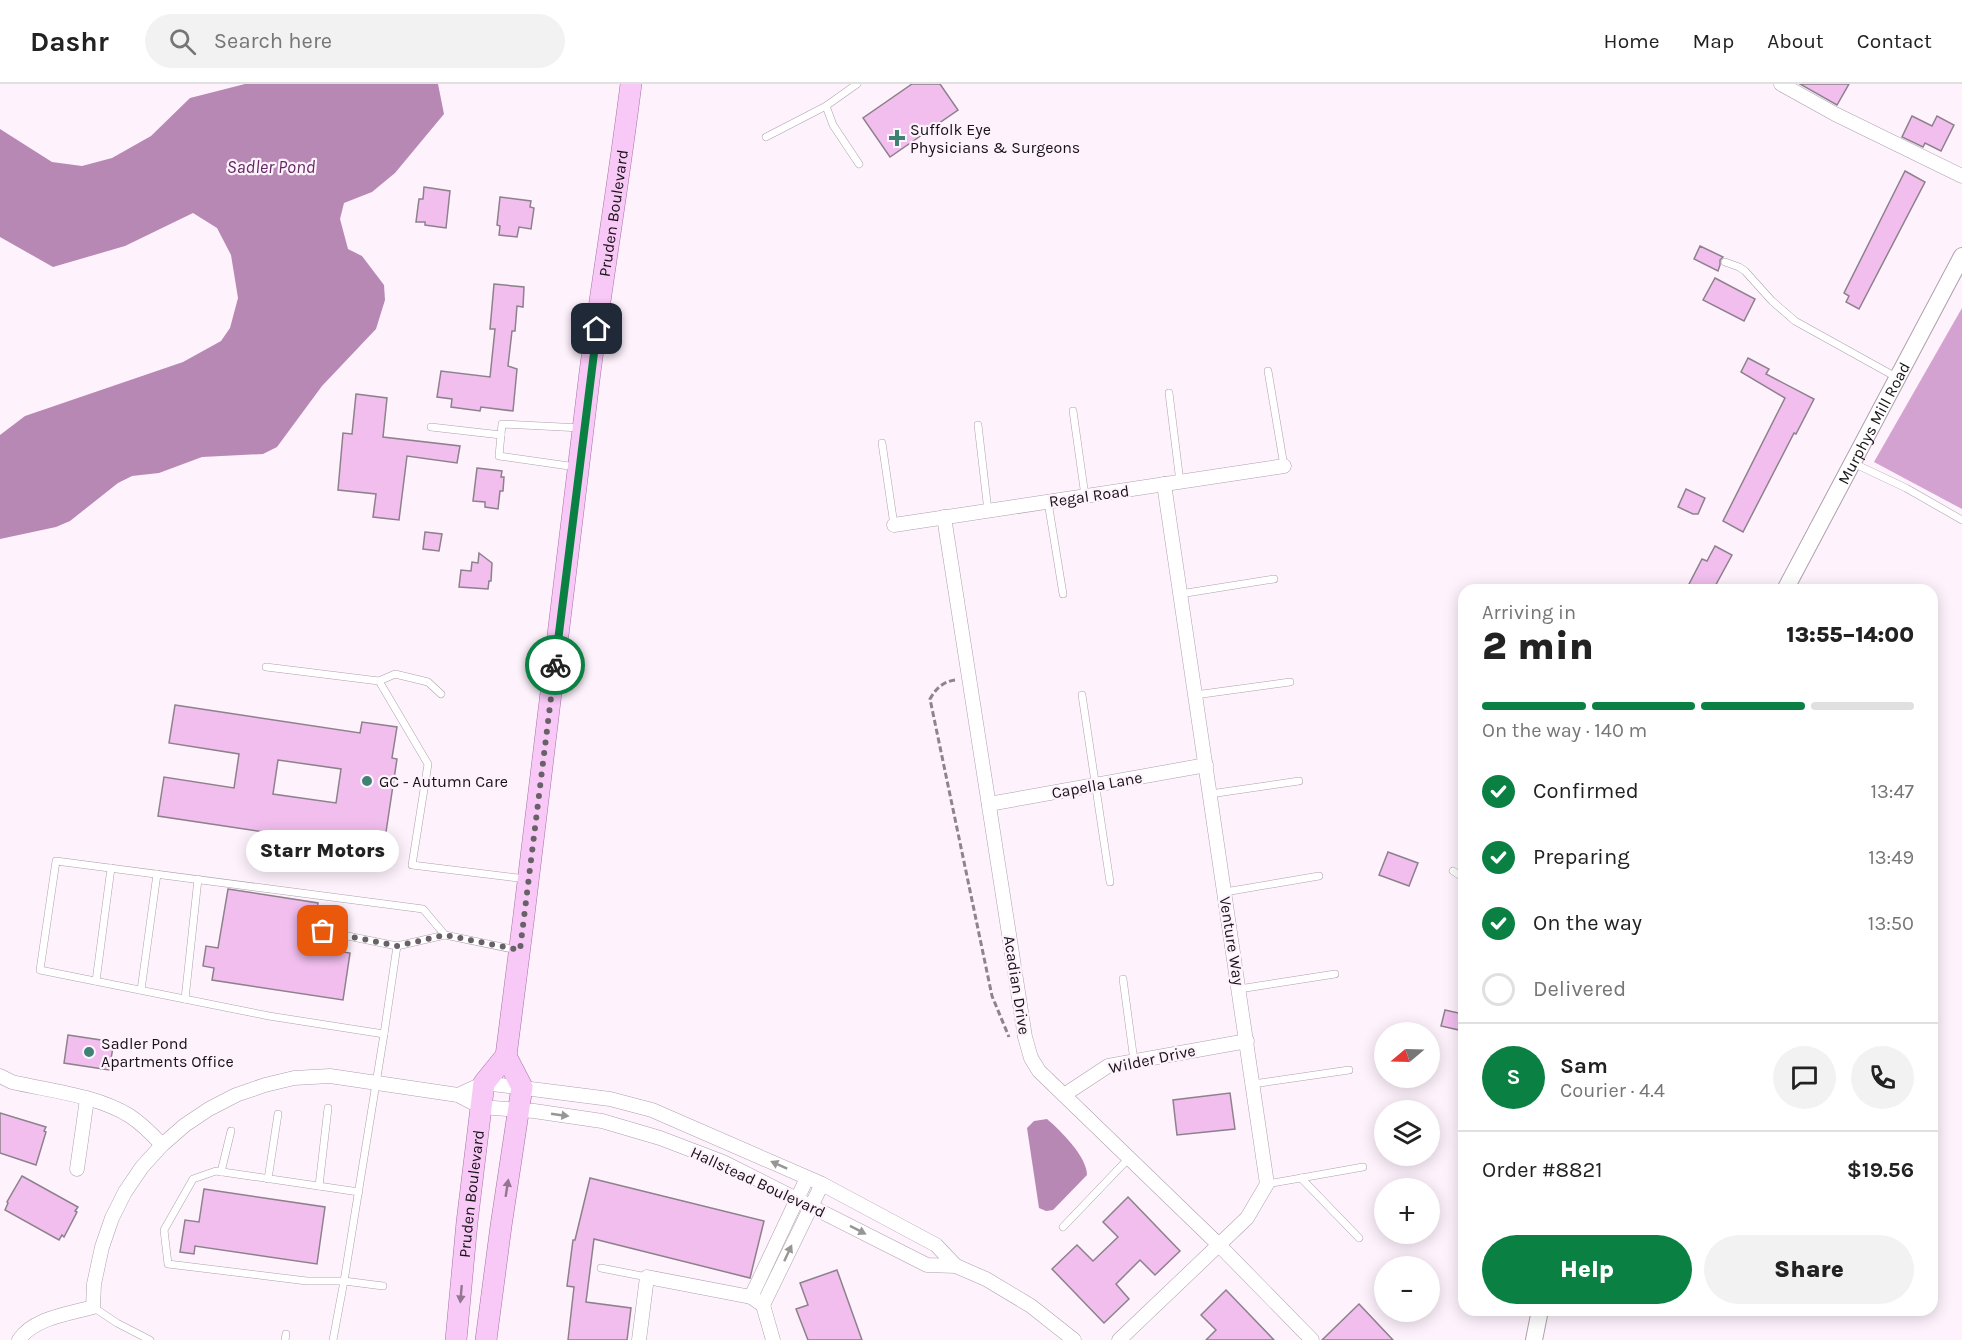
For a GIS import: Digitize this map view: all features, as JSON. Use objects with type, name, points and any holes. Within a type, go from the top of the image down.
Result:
[{"type":"main road","name":"Pruden Boulevard","points":[[506,1056],[584,428],[632,84]]},
{"type":"main road","points":[[484,1083],[506,1056],[522,1087]]},
{"type":"main road","name":"Pruden Boulevard","points":[[456,1340],[467,1222],[484,1083]]},
{"type":"main road","name":"Pruden Boulevard","points":[[486,1340],[522,1087]]},
{"type":"street","points":[[1781,84],[1835,114],[1962,176]]},
{"type":"street","name":"Murphys Mill Road","points":[[1788,584],[1962,256]]},
{"type":"street","name":"Regal Road","points":[[894,525],[1284,466]]},
{"type":"street","name":"Venture Way","points":[[1164,484],[1267,1184]]},
{"type":"street","name":"Acadian Drive","points":[[944,518],[1025,1037],[1031,1058],[1039,1071],[1220,1246],[1304,1337]]},
{"type":"street","name":"Capella Lane","points":[[989,804],[1206,765]]},
{"type":"street","name":"Wilder Drive","points":[[1064,1095],[1108,1066],[1247,1041]]},
{"type":"street","points":[[0,1076],[12,1082],[116,1108],[146,1128],[162,1145]]},
{"type":"street","points":[[18,1340],[32,1326],[93,1307],[94,1284],[102,1247],[112,1218],[125,1192],[142,1167],[184,1125],[236,1095],[294,1078],[330,1076],[458,1095],[481,1107]]},
{"type":"street","points":[[458,1095],[484,1083]]},
{"type":"street","name":"Hallstead Boulevard","points":[[484,1083],[610,1099],[652,1110],[822,1184],[936,1245],[956,1266]]},
{"type":"street","points":[[77,1169],[87,1099]]},
{"type":"street","name":"Hallstead Boulevard","points":[[481,1107],[602,1121],[660,1138],[723,1162],[927,1264],[956,1266],[986,1279],[1031,1306],[1074,1340]]},
{"type":"street","points":[[751,1297],[807,1178]]},
{"type":"street","points":[[763,1305],[822,1184]]},
{"type":"street","points":[[1119,1340],[1248,1218],[1267,1184]]},
{"type":"street","points":[[639,1340],[647,1277],[751,1297],[763,1305],[774,1340]]},
{"type":"street","points":[[1534,1340],[1539,1316]]},
{"type":"lane","points":[[766,138],[826,106],[857,84]]},
{"type":"lane","points":[[826,106],[833,125],[860,164]]},
{"type":"lane","points":[[1725,262],[1745,271],[1772,301],[1795,321],[1896,377]]},
{"type":"lane","points":[[1268,371],[1284,466]]},
{"type":"lane","points":[[1169,393],[1180,482]]},
{"type":"lane","points":[[1073,411],[1084,496]]},
{"type":"lane","points":[[579,467],[499,456],[502,424],[584,428]]},
{"type":"lane","points":[[978,425],[988,511]]},
{"type":"lane","points":[[431,427],[501,435]]},
{"type":"lane","points":[[882,443],[894,525]]},
{"type":"lane","points":[[1851,462],[1906,488],[1962,520]]},
{"type":"lane","points":[[1048,502],[1063,594]]},
{"type":"lane","points":[[1180,594],[1274,579]]},
{"type":"lane","points":[[266,667],[379,681],[395,674],[428,682],[441,694]]},
{"type":"lane","points":[[379,681],[428,764],[412,865],[528,879]]},
{"type":"lane","points":[[1195,695],[1290,682]]},
{"type":"lane","points":[[1082,695],[1110,882]]},
{"type":"lane","points":[[1210,794],[1299,781]]},
{"type":"lane","points":[[384,1034],[269,1016],[40,970],[56,861],[423,909],[445,935]]},
{"type":"lane","points":[[96,981],[111,868]]},
{"type":"lane","points":[[1453,871],[1458,875]]},
{"type":"lane","points":[[141,990],[157,874]]},
{"type":"lane","points":[[1225,892],[1319,876]]},
{"type":"lane","points":[[185,999],[198,879]]},
{"type":"lane","points":[[323,931],[397,946],[445,935],[520,950]]},
{"type":"lane","points":[[333,1340],[359,1192],[397,946]]},
{"type":"lane","points":[[1239,989],[1335,974]]},
{"type":"lane","points":[[1123,979],[1134,1061]]},
{"type":"lane","points":[[1253,1084],[1349,1070]]},
{"type":"lane","points":[[319,1186],[328,1108]]},
{"type":"lane","points":[[268,1179],[278,1114]]},
{"type":"lane","points":[[221,1172],[231,1131]]},
{"type":"lane","points":[[1063,1227],[1129,1158]]},
{"type":"lane","points":[[1267,1184],[1363,1167]]},
{"type":"lane","points":[[359,1192],[216,1171],[193,1179],[164,1230],[168,1264],[308,1281],[344,1281],[383,1286]]},
{"type":"lane","points":[[1301,1178],[1359,1238]]},
{"type":"lane","points":[[601,1268],[647,1277]]},
{"type":"lane","points":[[93,1307],[117,1323],[150,1340]]},
{"type":"path","points":[[968,676],[948,681],[935,689],[930,699],[992,996],[1009,1038]]},
{"type":"shaded area","points":[[1962,308],[1962,509],[1874,462]]},
{"type":"water","name":"Sadler Pond","points":[[245,84],[438,84],[444,114],[395,173],[372,192],[344,203],[340,219],[348,249],[362,256],[384,285],[385,300],[376,329],[322,386],[277,447],[263,454],[202,457],[159,473],[132,476],[118,483],[70,521],[56,527],[0,539],[0,435],[25,416],[183,362],[221,341],[230,328],[238,298],[231,255],[217,228],[193,213],[125,246],[53,267],[0,237],[0,129],[52,162],[82,166],[112,158],[151,136],[190,98]]},
{"type":"water","points":[[1047,1119],[1066,1137],[1083,1160],[1087,1175],[1053,1210],[1046,1211],[1039,1208],[1027,1128],[1034,1121]]},
{"type":"building","name":"Suffolk Eye Physicians & Surgeons","points":[[912,84],[940,84],[958,110],[890,157],[863,118]]},
{"type":"building","points":[[1800,84],[1849,84],[1837,105]]},
{"type":"building","points":[[1912,116],[1932,126],[1937,116],[1954,125],[1941,151],[1925,143],[1923,147],[1902,137]]},
{"type":"building","points":[[1905,171],[1925,182],[1859,309],[1846,302],[1849,296],[1844,293]]},
{"type":"building","points":[[424,187],[450,191],[446,228],[416,222],[419,199],[423,199]]},
{"type":"building","points":[[500,197],[531,201],[530,207],[534,208],[531,229],[519,227],[517,237],[499,235],[500,226],[497,225]]},
{"type":"building","points":[[1700,246],[1723,257],[1720,260],[1718,271],[1694,259]]},
{"type":"building","points":[[1715,278],[1755,299],[1744,321],[1703,300]]},
{"type":"building","points":[[494,284],[524,287],[523,307],[517,306],[508,366],[517,369],[513,411],[481,407],[480,411],[451,407],[452,399],[437,397],[441,371],[490,377],[495,329],[490,329]]},
{"type":"building","points":[[1748,358],[1769,369],[1766,374],[1814,399],[1743,532],[1723,521],[1785,398],[1741,372]]},
{"type":"building","points":[[356,394],[387,398],[383,437],[460,446],[457,463],[407,456],[399,520],[373,517],[376,494],[338,490],[343,433],[352,434]]},
{"type":"building","points":[[477,468],[502,471],[503,491],[500,491],[498,509],[485,507],[485,502],[473,501]]},
{"type":"building","points":[[1686,489],[1705,498],[1698,514],[1678,507]]},
{"type":"building","points":[[425,532],[442,534],[439,551],[423,549]]},
{"type":"building","points":[[1715,546],[1732,555],[1716,584],[1689,584],[1702,559],[1707,561]]},
{"type":"building","points":[[479,553],[492,563],[488,589],[459,587],[461,570],[471,571],[472,562],[478,563]]},
{"type":"building","name":"GC - Autumn Care","points":[[175,705],[360,733],[362,722],[397,727],[392,758],[397,759],[386,832],[380,831],[376,860],[342,855],[344,844],[158,816],[164,777],[234,788],[239,754],[169,743]],"holes":[[[278,760],[341,769],[336,803],[273,794]]]},
{"type":"building","points":[[1388,852],[1418,863],[1409,886],[1379,875]]},
{"type":"building","points":[[228,889],[318,903],[313,937],[327,939],[326,949],[350,953],[343,1000],[212,980],[214,968],[203,966],[206,946],[218,948]]},
{"type":"building","points":[[1445,1010],[1458,1013],[1458,1030],[1441,1026]]},
{"type":"building","name":"Sadler Pond Apartments Office","points":[[68,1035],[114,1042],[109,1070],[64,1063]]},
{"type":"building","points":[[1230,1093],[1235,1129],[1177,1135],[1173,1100]]},
{"type":"building","points":[[0,1113],[46,1127],[36,1165],[0,1153]]},
{"type":"building","points":[[22,1176],[78,1207],[64,1237],[62,1235],[59,1240],[5,1210]]},
{"type":"building","points":[[590,1178],[764,1221],[750,1278],[594,1239],[586,1302],[631,1308],[627,1340],[568,1340],[574,1287],[567,1286],[573,1240],[575,1240]]},
{"type":"building","points":[[204,1189],[325,1207],[317,1264],[195,1246],[194,1254],[180,1252],[185,1220],[199,1222]]},
{"type":"building","points":[[1128,1197],[1180,1251],[1155,1275],[1140,1260],[1116,1284],[1129,1299],[1104,1323],[1052,1269],[1077,1245],[1093,1261],[1118,1237],[1103,1222]]},
{"type":"building","points":[[837,1270],[862,1340],[808,1340],[796,1309],[808,1305],[800,1283]]},
{"type":"building","points":[[1226,1290],[1274,1340],[1206,1340],[1216,1330],[1201,1315]]},
{"type":"building","points":[[1359,1304],[1393,1340],[1322,1340]]},
{"type":"way so far","points":[[323,931],[397,946],[445,935],[520,950],[555,665]]},
{"type":"place","name":"Suffolk Eye Physicians & Surgeons","points":[[897,138]]},
{"type":"place","name":"GC - Autumn Care","points":[[367,781]]},
{"type":"place","name":"Starr Motors","points":[[323,931]]},
{"type":"place","name":"Sadler Pond Apartments Office","points":[[89,1052]]},
{"type":"route","points":[[555,665],[590,370],[597,329]]}]
